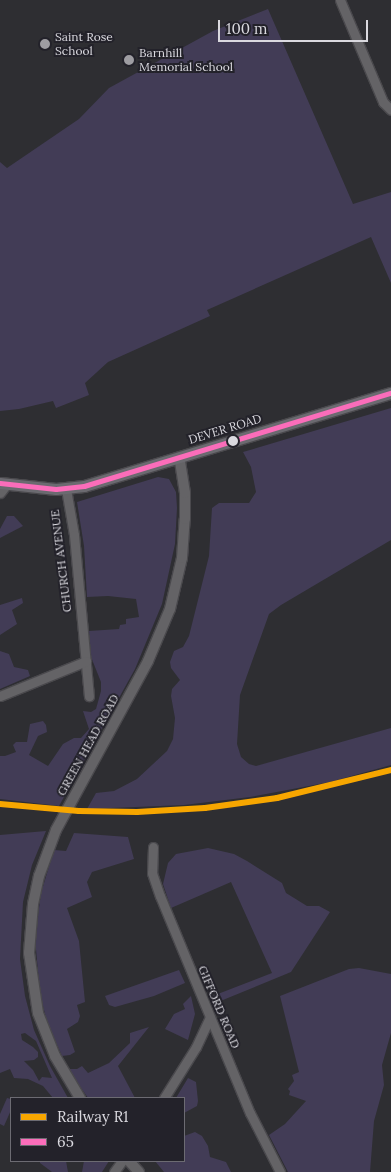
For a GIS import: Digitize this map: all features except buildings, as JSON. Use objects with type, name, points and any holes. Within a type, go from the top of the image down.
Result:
[{"type":"main road","name":"DEVER ROAD","points":[[66,489],[100,482],[391,393]]},
{"type":"main road","points":[[2,487],[66,489]]},
{"type":"street","points":[[340,0],[383,102],[391,110]]},
{"type":"street","name":"GREEN HEAD ROAD","points":[[79,1097],[58,1062],[42,1027],[31,978],[30,918],[39,876],[48,850],[84,777],[148,661],[170,609],[182,558],[185,519],[185,493],[179,457]]},
{"type":"street","name":"CHURCH AVENUE","points":[[66,489],[74,535],[89,696]]},
{"type":"street","points":[[0,696],[86,661]]},
{"type":"street","name":"GIFFORD ROAD","points":[[153,847],[152,875],[250,1113],[280,1172]]},
{"type":"street","points":[[165,1097],[196,1047],[210,1017]]},
{"type":"street","points":[[130,1162],[139,1172]]},
{"type":"shaded area","points":[[268,9],[353,204],[391,192],[391,283],[371,237],[207,310],[210,316],[108,362],[85,383],[89,395],[56,408],[53,401],[19,409],[0,411],[0,162],[7,168],[79,119],[109,88],[213,31]]},
{"type":"shaded area","points":[[391,408],[391,540],[269,614],[240,695],[237,744],[241,757],[249,764],[256,766],[391,728],[391,765],[330,782],[250,797],[184,805],[87,809],[96,793],[114,791],[137,779],[167,751],[173,739],[175,718],[171,696],[172,689],[180,680],[171,668],[170,662],[174,651],[183,647],[189,636],[209,556],[212,508],[219,503],[249,503],[256,492],[251,467],[243,452]]},
{"type":"shaded area","points":[[158,477],[169,479],[176,492],[175,544],[162,604],[135,669],[59,806],[0,799],[0,756],[16,752],[13,745],[16,742],[27,742],[30,724],[43,721],[46,725],[47,732],[38,736],[29,755],[48,766],[63,744],[74,738],[81,738],[89,729],[83,711],[91,712],[96,709],[101,691],[101,682],[91,657],[89,631],[119,629],[120,625],[126,624],[126,619],[139,617],[136,599],[108,596],[87,597],[84,546],[77,502]]},
{"type":"shaded area","points":[[7,516],[14,516],[23,526],[0,538],[0,529]]},
{"type":"shaded area","points":[[22,598],[23,603],[12,610],[17,624],[0,635],[0,605]]},
{"type":"shaded area","points":[[0,651],[9,654],[14,667],[28,670],[30,676],[0,689]]},
{"type":"shaded area","points":[[46,831],[32,865],[23,902],[20,959],[25,996],[34,1030],[50,1066],[67,1097],[52,1097],[43,1086],[28,1079],[14,1078],[10,1069],[0,1073],[0,835]],"holes":[[[25,1033],[36,1041],[52,1078],[42,1077],[39,1081],[33,1070],[24,1061],[34,1060],[38,1057],[38,1052],[22,1040],[21,1034]]]},
{"type":"shaded area","points":[[74,833],[128,837],[134,859],[92,872],[87,882],[92,897],[67,908],[79,941],[85,1002],[77,1005],[80,1016],[78,1022],[67,1029],[75,1052],[62,1056],[47,1022],[40,994],[35,938],[41,893],[54,850],[66,851]]},
{"type":"shaded area","points":[[208,848],[234,854],[282,883],[286,893],[307,906],[319,906],[330,912],[291,972],[218,1002],[214,1002],[210,997],[272,973],[231,882],[171,908],[163,884],[168,863],[176,854]]},
{"type":"shaded area","points":[[359,968],[391,974],[391,1033],[382,1065],[384,1085],[374,1121],[370,1172],[288,1172],[269,1135],[285,1124],[306,1101],[289,1095],[290,1091],[288,1089],[294,1081],[292,1075],[299,1072],[280,996],[349,969]]},
{"type":"shaded area","points":[[179,970],[185,983],[154,996],[115,1007],[109,1005],[105,996]]},
{"type":"shaded area","points":[[191,996],[195,1014],[188,1040],[165,1029],[174,1014],[185,1009],[183,1004]]},
{"type":"shaded area","points":[[149,1027],[118,1066],[134,1097],[87,1097],[68,1069],[77,1069],[82,1066],[88,1073],[109,1063],[130,1043],[130,1033]]},
{"type":"shaded area","points":[[188,1078],[196,1082],[197,1106],[185,1112],[185,1097],[177,1097]]},
{"type":"shaded area","points":[[7,1098],[10,1099],[10,1112],[4,1126],[0,1124],[0,1114]]},
{"type":"shaded area","points":[[195,1132],[202,1136],[208,1146],[210,1157],[226,1162],[231,1172],[164,1172],[156,1162],[185,1162],[185,1136]]},
{"type":"shaded area","points":[[66,1162],[68,1172],[52,1172],[40,1163]]},
{"type":"shaded area","points":[[84,1162],[108,1162],[102,1172],[82,1172]]},
{"type":"rail line","name":"R1","points":[[0,804],[79,811],[137,812],[205,808],[277,798],[391,770]]},
{"type":"transit line","name":"65","points":[[0,483],[56,489],[84,486],[391,393]]},
{"type":"place","name":"Saint Rose School","points":[[45,44]]},
{"type":"place","name":"Barnhill Memorial School","points":[[129,60]]}]
